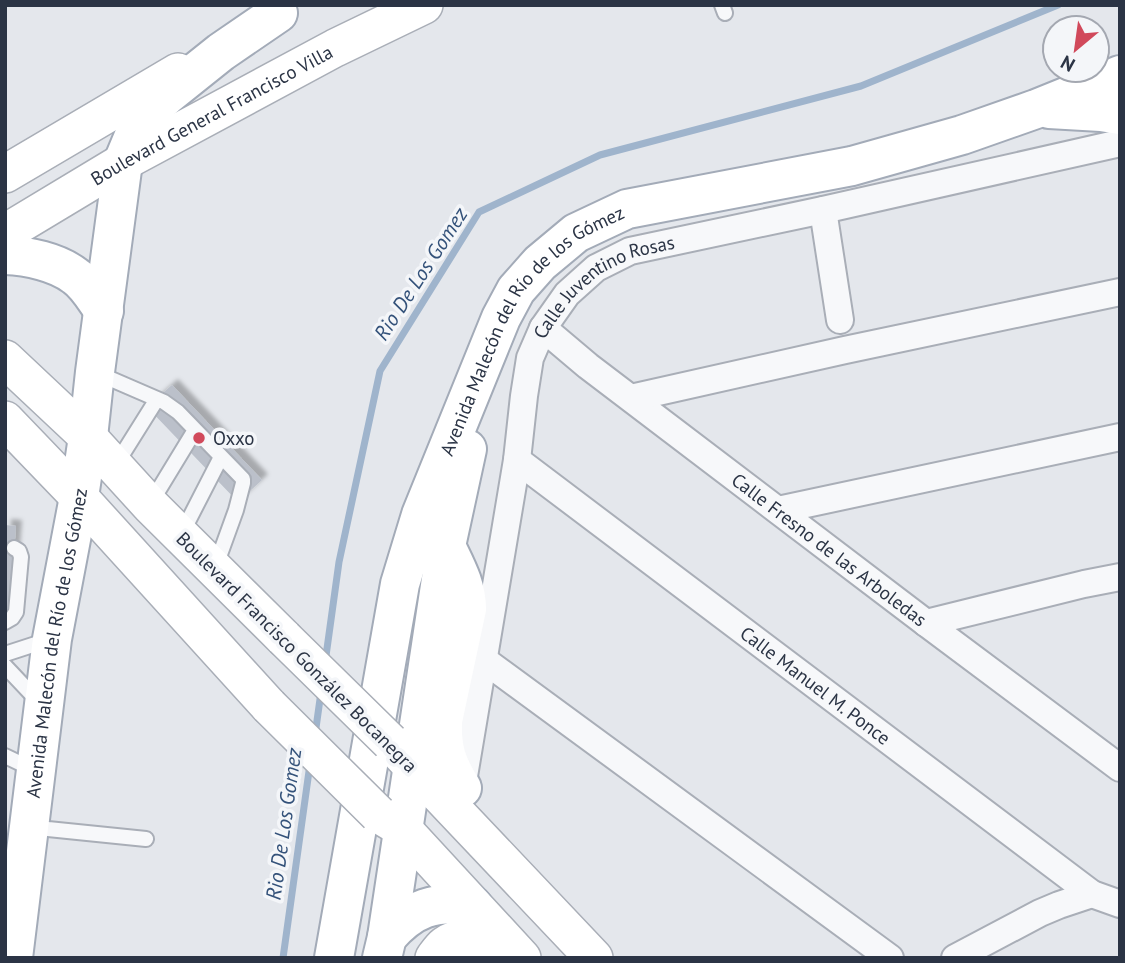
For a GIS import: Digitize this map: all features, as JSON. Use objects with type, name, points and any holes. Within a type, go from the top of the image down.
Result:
[{"type":"main road","name":"Boulevard General Francisco Villa","points":[[5,233],[123,162],[334,48],[424,5]]},
{"type":"main road","name":"Avenida Malecón del Río de los Gómez","points":[[13,958],[29,826],[21,764],[44,708],[52,639],[88,437],[123,162],[138,126],[148,112],[221,52],[284,9]]},
{"type":"main road","points":[[5,174],[284,9]]},
{"type":"main road","name":"Avenida Malecón del Río de los Gómez","points":[[334,958],[400,584],[421,515],[501,317],[516,290],[540,263],[576,233],[626,209],[852,166],[962,135],[1120,75]]},
{"type":"main road","points":[[1036,109],[1120,115]]},
{"type":"main road","points":[[5,255],[40,260],[75,275],[86,285],[104,311]]},
{"type":"main road","points":[[384,947],[391,821],[401,754],[486,354]]},
{"type":"main road","name":"Boulevard Francisco González Bocanegra","points":[[5,359],[88,437],[180,536],[401,754],[590,954]]},
{"type":"main road","points":[[11,434],[79,497],[270,706],[391,821],[522,958]]},
{"type":"main road","points":[[446,546],[467,597],[467,609],[443,721],[442,739],[452,773],[462,788]]},
{"type":"main road","points":[[384,947],[407,916],[425,908],[450,904],[473,906]]},
{"type":"main road","points":[[434,958],[445,945],[462,939],[481,942],[508,958]]},
{"type":"street","name":"Calle Juventino Rosas","points":[[462,788],[517,460],[530,358],[543,328],[567,294],[596,268],[630,251],[1120,143]]},
{"type":"street","points":[[822,210],[840,320]]},
{"type":"street","points":[[631,398],[1120,292]]},
{"type":"street","name":"Calle Fresno de las Arboledas","points":[[543,328],[588,366],[1120,768]]},
{"type":"street","points":[[778,510],[1120,437]]},
{"type":"street","name":"Calle Manuel M. Ponce","points":[[517,460],[1092,894],[1120,904]]},
{"type":"street","points":[[926,623],[1120,577]]},
{"type":"street","points":[[484,660],[890,958]]},
{"type":"street","name":"Boulevard Francisco González Bocanegra","points":[[462,788],[469,807],[571,910],[583,926],[590,954]]},
{"type":"street","points":[[955,958],[1040,913],[1092,894]]},
{"type":"lane","points":[[95,372],[164,402],[178,412],[243,479],[236,510],[214,570]]},
{"type":"lane","points":[[115,467],[157,399]]},
{"type":"lane","points":[[150,505],[195,430]]},
{"type":"lane","points":[[180,536],[221,457]]},
{"type":"lane","points":[[5,622],[16,612],[21,557],[19,551],[14,548]]},
{"type":"lane","points":[[5,654],[52,639]]},
{"type":"lane","points":[[5,666],[44,708]]},
{"type":"lane","points":[[29,826],[146,839]]},
{"type":"building","name":"Oxxo","points":[[172,385],[262,480],[238,502],[147,407]]},
{"type":"building","points":[[5,525],[16,526],[9,616],[5,615]]},
{"type":"waterway","name":"Rio De Los Gomez","points":[[325,663],[339,562],[380,371],[479,212],[600,155],[861,86],[1058,5]]},
{"type":"waterway","name":"Rio De Los Gomez","points":[[315,735],[321,692]]},
{"type":"waterway","name":"Rio De Los Gomez","points":[[283,958],[310,764]]},
{"type":"place","name":"Oxxo","points":[[199,438]]}]
